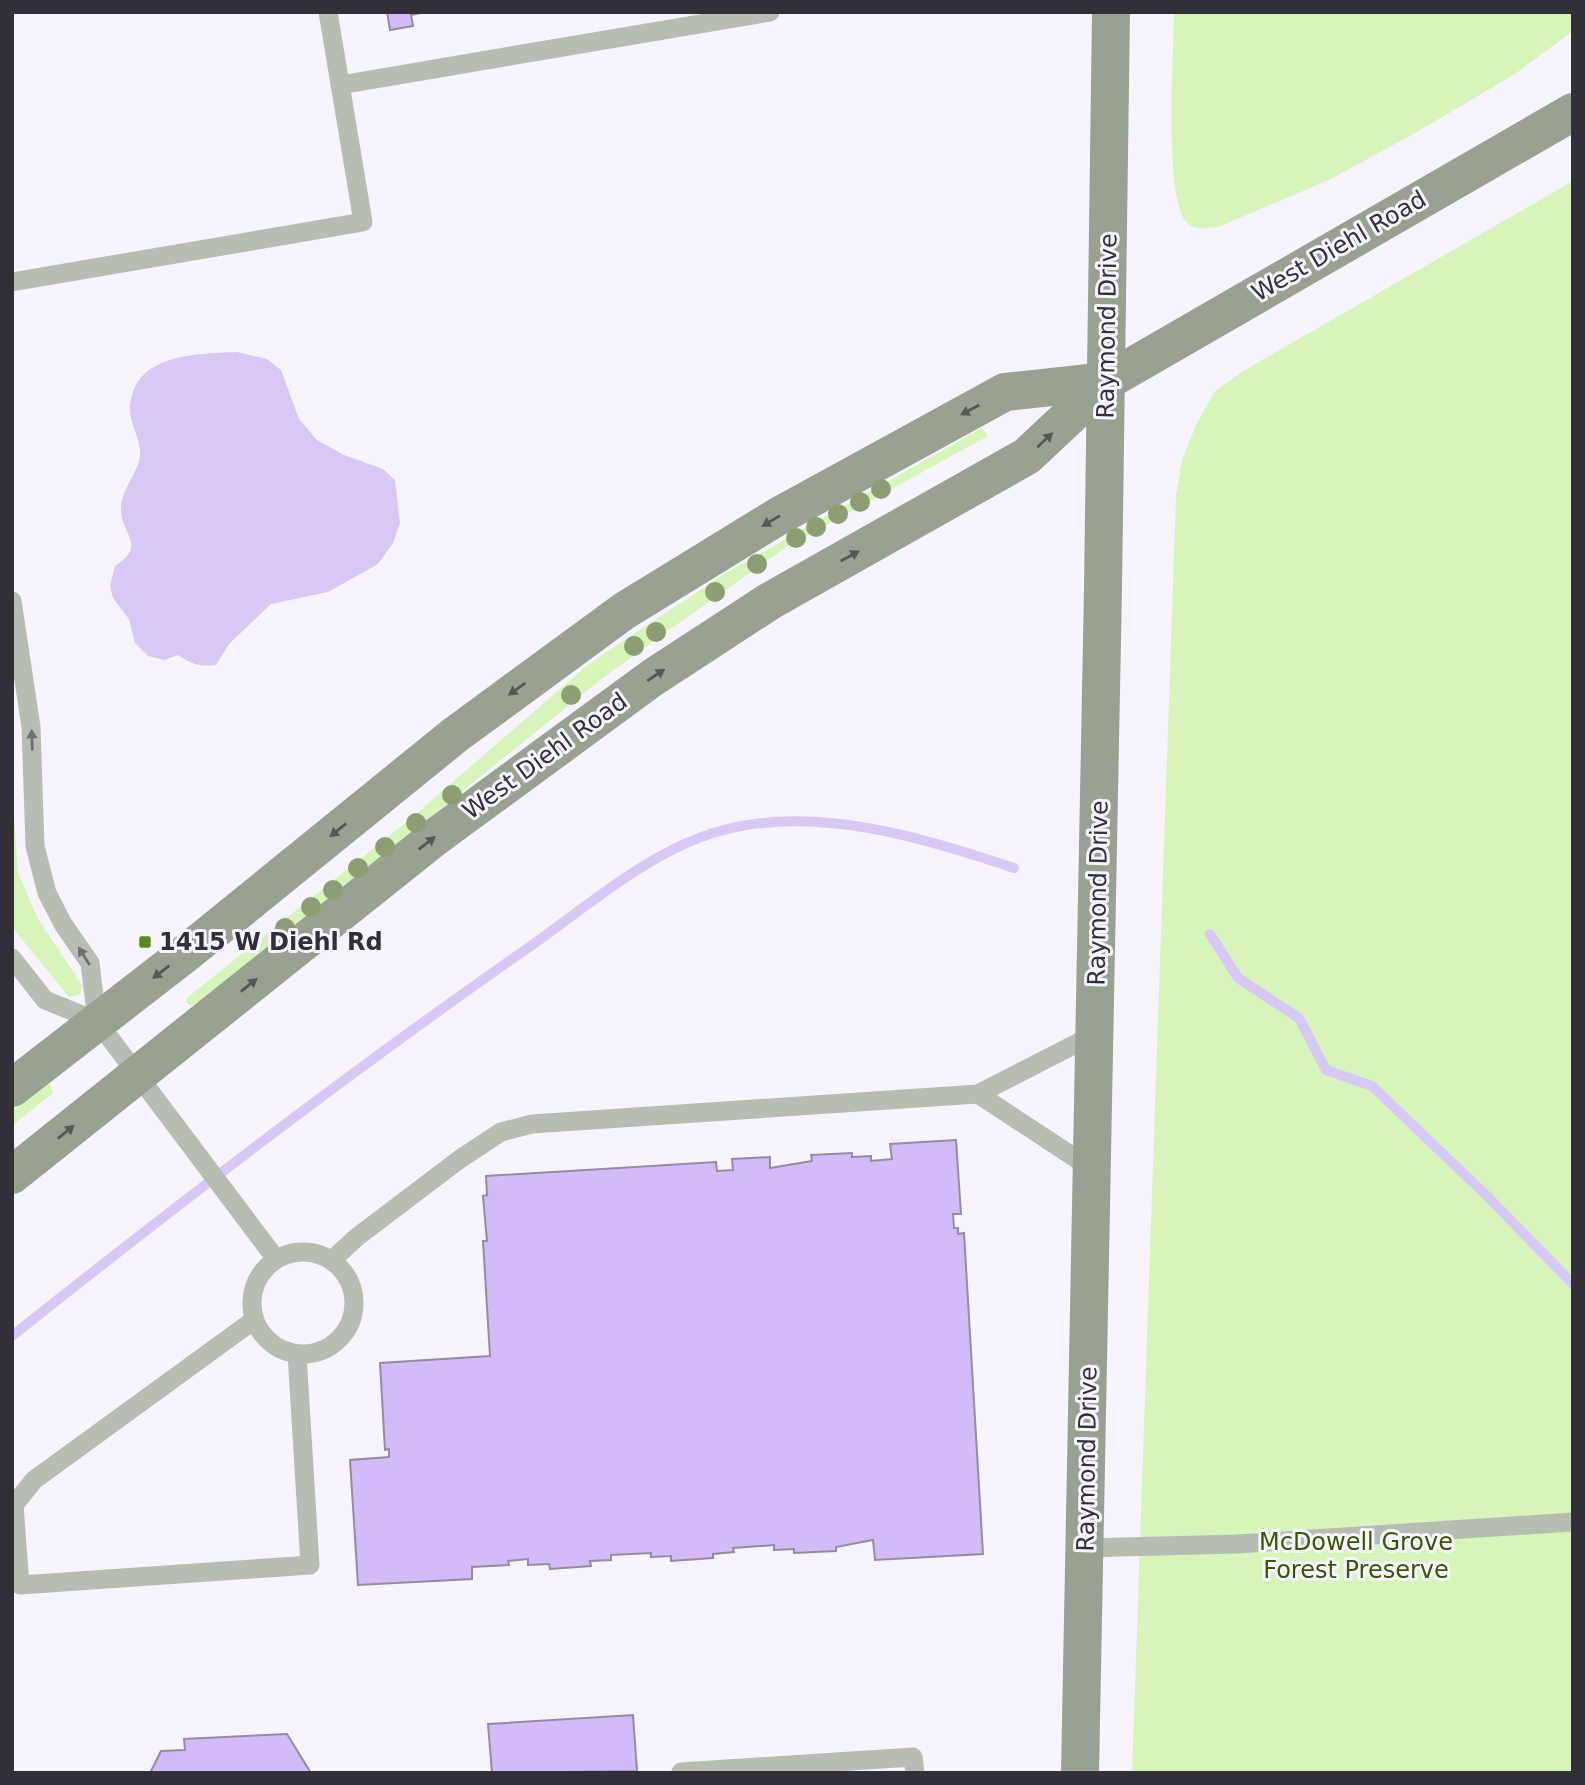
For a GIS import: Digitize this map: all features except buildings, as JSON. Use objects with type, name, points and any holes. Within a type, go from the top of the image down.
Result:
[{"type":"street","name":"Raymond Drive","points":[[1080,1773],[1107,381],[1111,12]]},
{"type":"street","name":"West Diehl Road","points":[[12,1175],[434,838],[602,713],[770,601],[1027,456],[1107,381],[1573,112]]},
{"type":"street","name":"West Diehl Road","points":[[12,1088],[455,735],[624,611],[789,511],[1005,392],[1107,381]]},
{"type":"lane","points":[[12,282],[362,222],[328,12]]},
{"type":"lane","points":[[340,85],[769,12]]},
{"type":"lane","points":[[12,601],[31,726],[35,846],[47,893],[63,924],[90,963],[97,1021]]},
{"type":"lane","points":[[12,958],[45,1000],[97,1021],[139,1073],[270,1251]]},
{"type":"lane","points":[[332,1260],[367,1229],[501,1132],[531,1124],[978,1094],[1095,1034]]},
{"type":"lane","points":[[978,1094],[1092,1169]]},
{"type":"lane","points":[[270,1251],[314,1253],[332,1260],[346,1274],[353,1292],[354,1311],[347,1330],[334,1344],[316,1352],[297,1354],[271,1343],[254,1320],[251,1303],[254,1286],[270,1251]]},
{"type":"lane","points":[[254,1320],[34,1480],[20,1495],[14,1505],[19,1585],[310,1565],[297,1354]]},
{"type":"lane","points":[[1084,1548],[1237,1544],[1573,1522]]},
{"type":"lane","points":[[681,1772],[913,1758],[915,1773]]},
{"type":"green space","points":[[1174,12],[1573,12],[1573,31],[1515,74],[1329,180],[1218,227],[1202,228],[1187,223],[1180,209],[1175,185],[1172,156]]},
{"type":"green space","name":"McDowell Grove Forest Preserve","points":[[1573,181],[1573,1773],[1132,1773],[1176,496],[1182,460],[1196,425],[1215,391],[1243,371]]},
{"type":"green space","points":[[982,428],[988,436],[788,546],[655,640],[599,681],[201,1002],[190,1006],[186,1002],[188,997],[410,819],[590,663],[724,574]]},
{"type":"green space","points":[[12,788],[18,873],[38,919],[82,985],[81,994],[69,997],[12,927]]},
{"type":"green space","points":[[50,1084],[53,1093],[12,1126],[12,1111],[43,1086]]},
{"type":"shaded area","points":[[237,352],[267,359],[281,370],[299,419],[317,440],[344,455],[383,469],[395,480],[400,523],[393,543],[378,564],[328,592],[271,604],[229,644],[216,665],[196,664],[178,655],[164,660],[148,656],[135,643],[129,619],[113,598],[110,586],[115,566],[125,558],[131,545],[121,506],[140,458],[130,414],[133,391],[142,377],[169,360]]},
{"type":"waterway","points":[[12,1336],[394,1043],[618,882],[668,852],[720,831],[756,824],[794,821],[869,828],[943,846],[1014,868]]},
{"type":"waterway","points":[[1210,934],[1238,978],[1299,1018],[1326,1070],[1372,1086],[1486,1195],[1573,1284]]},
{"type":"place","name":"1415 W Diehl Rd","points":[[145,942]]}]
